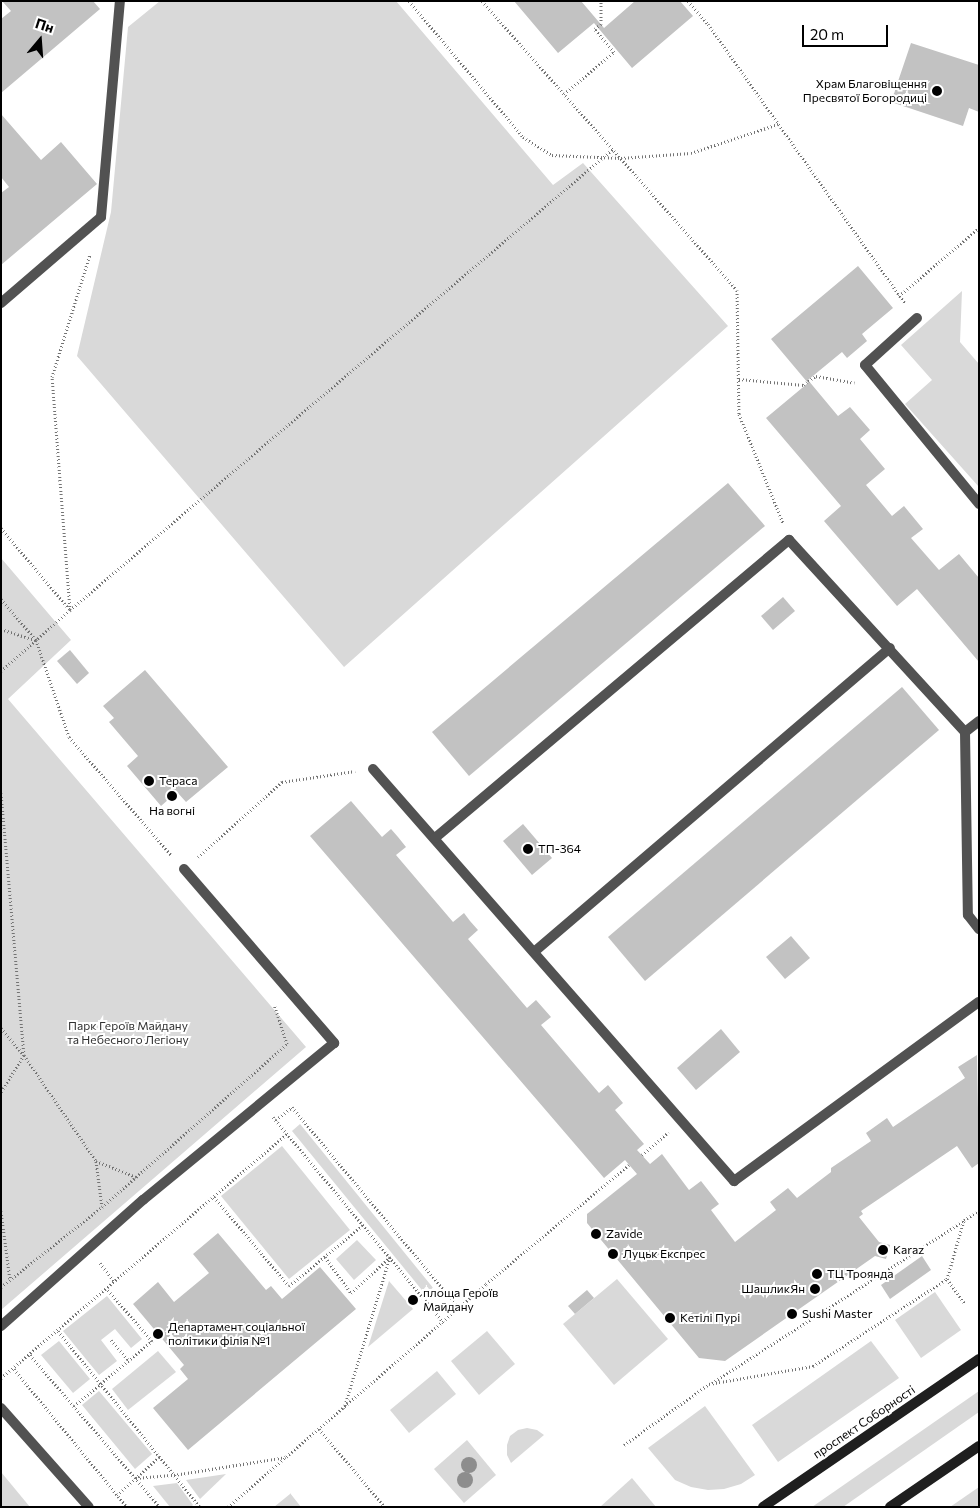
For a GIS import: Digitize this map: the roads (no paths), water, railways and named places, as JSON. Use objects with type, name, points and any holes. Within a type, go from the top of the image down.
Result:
[{"type":"main road","name":"проспект Соборності","points":[[763,1507],[979,1359]]},
{"type":"main road","points":[[890,1507],[979,1446]]},
{"type":"street","points":[[1,303],[101,216],[120,1]]},
{"type":"street","points":[[917,318],[865,366],[979,504]]},
{"type":"street","points":[[435,838],[789,540],[965,732],[968,915],[979,929]]},
{"type":"street","points":[[534,952],[890,648]]},
{"type":"street","points":[[965,732],[979,721]]},
{"type":"street","points":[[373,769],[734,1181],[979,1002]]},
{"type":"street","points":[[1,1326],[143,1200],[334,1043],[184,869]]},
{"type":"street","points":[[1,1408],[89,1507]]},
{"type":"place","name":"Храм Благовіщення Пресвятої Богородиці","points":[[937,91]]},
{"type":"place","name":"Тераса","points":[[149,781]]},
{"type":"place","name":"На вогні","points":[[172,796]]},
{"type":"place","name":"ТП-364","points":[[528,849]]},
{"type":"place","name":"Zavide","points":[[596,1234]]},
{"type":"place","name":"Karaz","points":[[883,1250]]},
{"type":"place","name":"Луцьк Експрес","points":[[613,1254]]},
{"type":"place","name":"ТЦ Троянда","points":[[817,1274]]},
{"type":"place","name":"ШашликЯн","points":[[815,1289]]},
{"type":"place","name":"площа Героїв Майдану","points":[[413,1300]]},
{"type":"place","name":"Sushi Master","points":[[792,1314]]},
{"type":"place","name":"Кетілі Пурі","points":[[670,1318]]},
{"type":"place","name":"Департамент соціальної політики філія №1","points":[[158,1334]]},
{"type":"park label","name":"Парк Героїв Майдану та Небесного Легіону","points":[[128,1033]]}]
